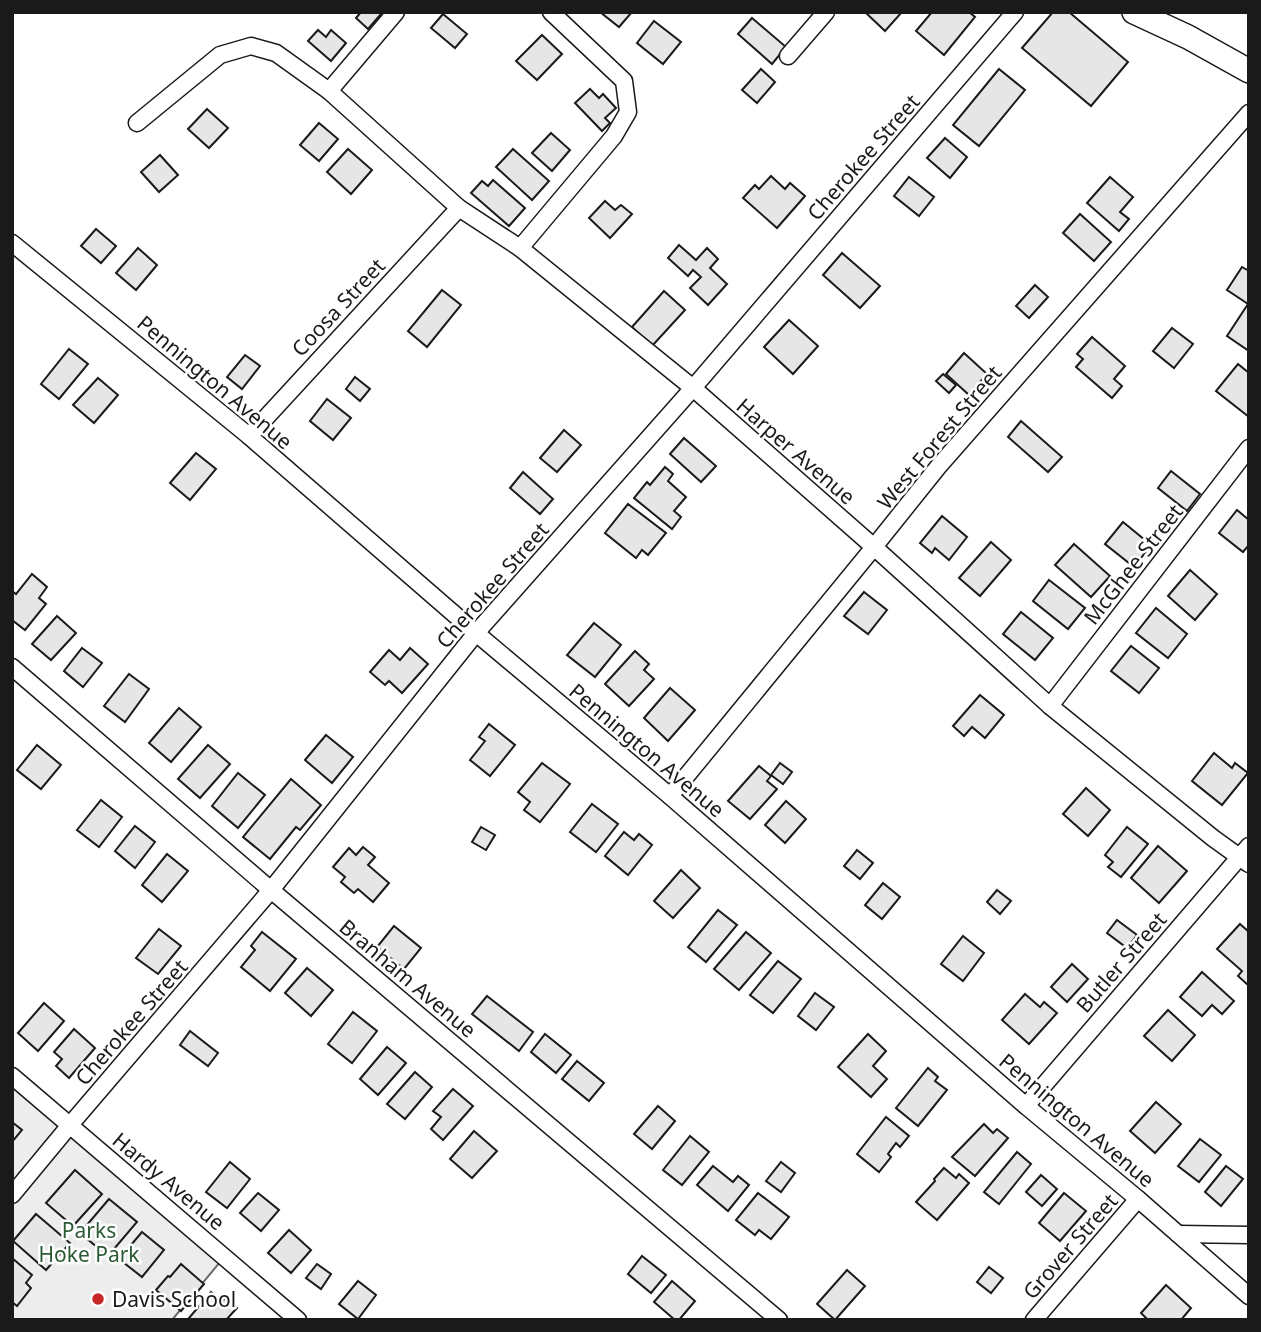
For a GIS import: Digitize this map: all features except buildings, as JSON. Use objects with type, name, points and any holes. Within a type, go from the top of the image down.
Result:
[{"type":"main road","points":[[1134,12],[1188,37],[1249,71]]},
{"type":"street","points":[[329,91],[396,12]]},
{"type":"street","points":[[520,248],[614,136],[628,112],[624,81],[551,12]]},
{"type":"street","points":[[788,56],[826,12]]},
{"type":"street","name":"Cherokee Street","points":[[12,1195],[271,890],[476,633],[693,388],[1015,12]]},
{"type":"street","name":"Harper Avenue","points":[[137,123],[220,55],[251,46],[276,52],[329,91],[459,208],[520,248],[693,388],[1051,706],[1213,838],[1246,855]]},
{"type":"street","name":"West Forest Street","points":[[670,796],[938,467],[1249,113]]},
{"type":"street","name":"Coosa Street","points":[[249,436],[459,208]]},
{"type":"street","name":"Pennington Avenue","points":[[12,243],[249,436],[1249,1296]]},
{"type":"street","name":"McGhee Street","points":[[1051,706],[1249,448]]},
{"type":"street","name":"Branham Avenue","points":[[14,672],[779,1320]]},
{"type":"street","name":"Butler Street","points":[[1026,1106],[1246,855]]},
{"type":"street","name":"Hardy Avenue","points":[[12,1076],[299,1320]]},
{"type":"street","name":"Grover Street","points":[[1034,1320],[1138,1199]]},
{"type":"street","points":[[1178,1234],[1249,1235]]},
{"type":"shaded area","name":"Parks Hoke Park","points":[[12,1076],[225,1256],[172,1320],[12,1320]]},
{"type":"place","name":"Davis School","points":[[98,1299]]}]
